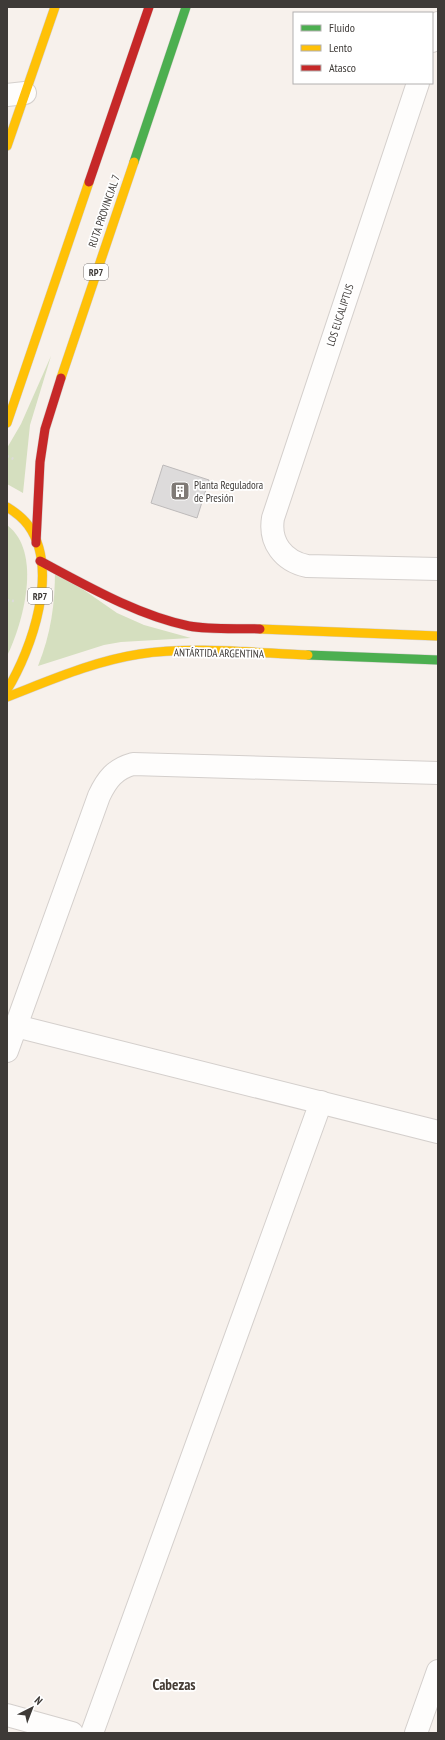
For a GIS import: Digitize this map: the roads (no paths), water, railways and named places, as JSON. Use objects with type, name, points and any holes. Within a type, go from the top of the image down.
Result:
[{"type":"main road","points":[[7,146],[16,94],[55,7]]},
{"type":"main road","name":"RUTA PROVINCIAL 7","points":[[7,423],[149,7]]},
{"type":"main road","name":"RUTA PROVINCIAL 7","points":[[36,542],[40,462],[45,429],[55,395],[186,7]]},
{"type":"main road","name":"RP7","points":[[7,507],[20,517],[30,529],[36,542],[40,562],[41,582],[39,603],[31,643],[22,664],[7,690]]},
{"type":"main road","points":[[40,562],[135,607],[173,622],[190,626],[438,636]]},
{"type":"main road","name":"ANTÁRTIDA ARGENTINA","points":[[7,697],[79,669],[135,654],[195,651],[438,660]]},
{"type":"street","points":[[433,38],[438,23]]},
{"type":"street","name":"LOS EUCALIPTUS","points":[[418,84],[273,518],[273,538],[278,548],[287,558],[297,564],[307,566],[438,569]]},
{"type":"street","points":[[7,1051],[99,796],[104,784],[112,774],[122,767],[133,764],[438,773]]},
{"type":"street","points":[[16,1026],[438,1132]]},
{"type":"street","points":[[92,1733],[321,1102]]},
{"type":"street","points":[[416,1733],[438,1671]]},
{"type":"street","points":[[7,1715],[72,1733]]},
{"type":"place","name":"Planta Reguladora de Presión","points":[[180,491]]},
{"type":"district","name":"Cabezas","points":[[174,1685]]}]
